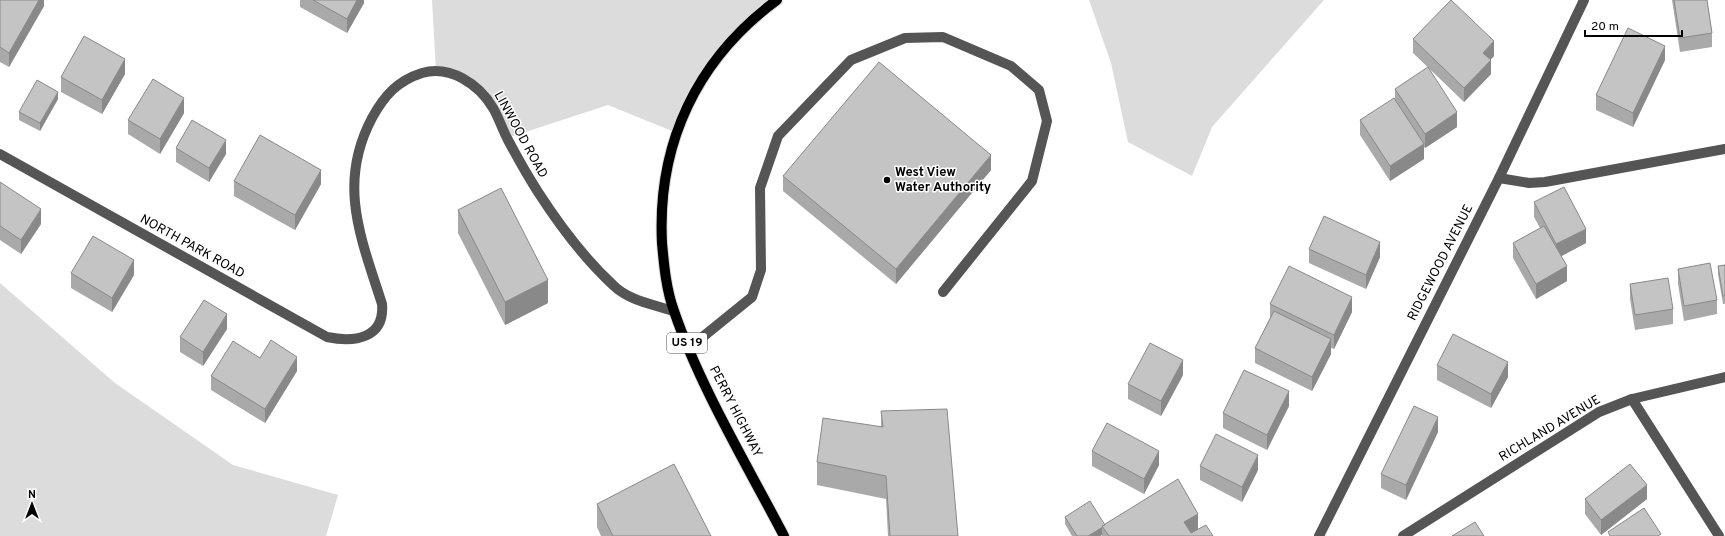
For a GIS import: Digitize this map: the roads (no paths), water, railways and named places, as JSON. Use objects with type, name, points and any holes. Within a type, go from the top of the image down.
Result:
[{"type":"main road","name":"PERRY HIGHWAY","points":[[777,0],[755,16],[734,36],[700,82],[677,133],[668,163],[662,224],[666,277],[673,311],[708,390],[784,536]]},
{"type":"street","name":"RIDGEWOOD AVENUE","points":[[1319,536],[1499,178],[1584,0]]},
{"type":"street","points":[[689,348],[752,297],[761,270],[760,188],[778,136],[851,60],[905,38],[943,37],[1011,66],[1039,90],[1047,121],[1032,180],[943,292]]},
{"type":"street","name":"LINWOOD ROAD","points":[[374,330],[380,323],[383,313],[382,304],[356,218],[353,180],[356,161],[361,143],[380,103],[392,89],[414,76],[436,71],[457,75],[486,97],[522,167],[539,193],[581,250],[612,284],[627,296],[673,311]]},
{"type":"street","points":[[1499,178],[1529,183],[1545,182],[1725,149]]},
{"type":"street","name":"NORTH PARK ROAD","points":[[0,154],[327,338],[352,340],[363,337],[374,330]]},
{"type":"street","name":"RICHLAND AVENUE","points":[[1403,536],[1599,412],[1632,399],[1725,377]]},
{"type":"street","points":[[1632,399],[1720,536]]},
{"type":"place","name":"West View Water Authority","points":[[887,180]]}]
